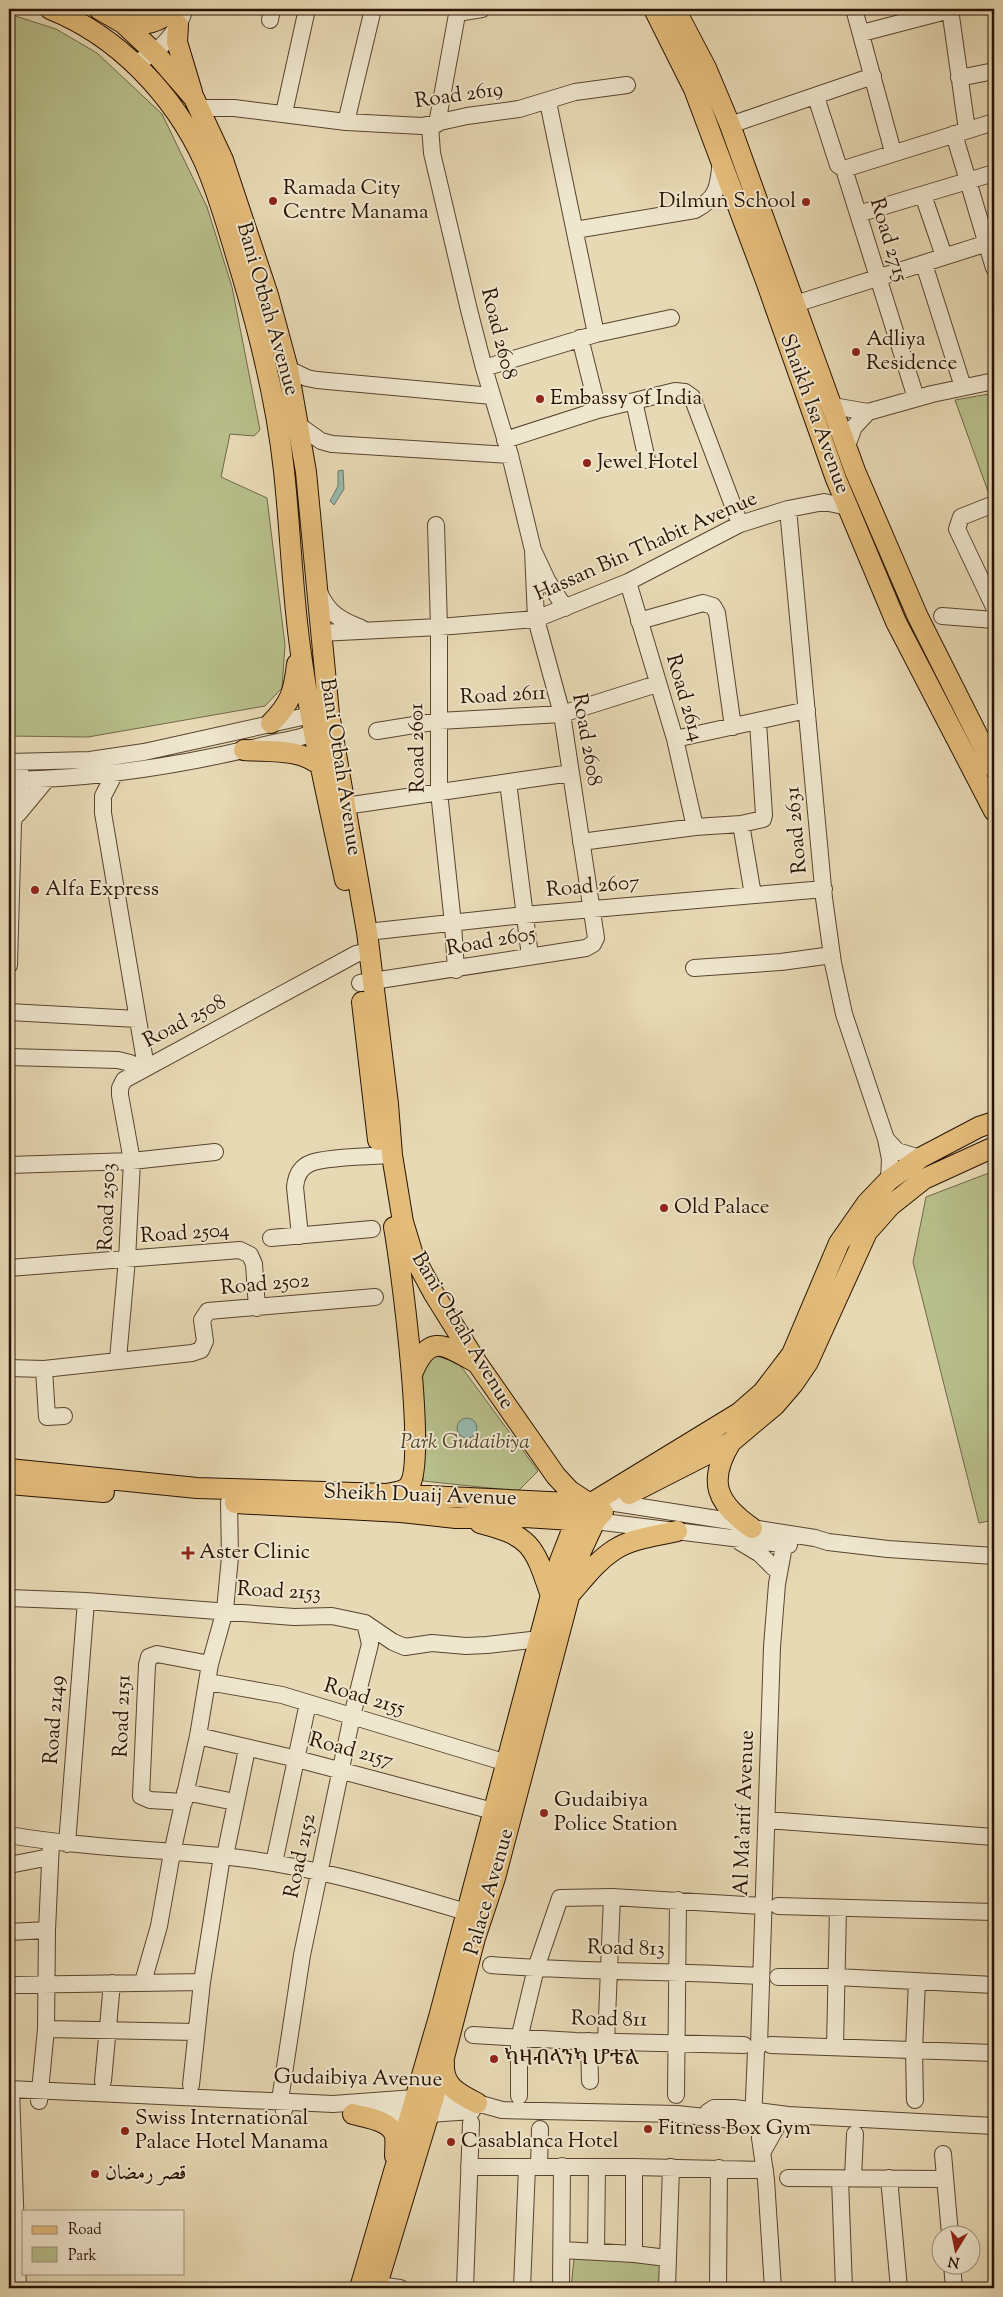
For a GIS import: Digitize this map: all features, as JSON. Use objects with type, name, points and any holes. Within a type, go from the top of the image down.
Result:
[{"type":"main road","name":"Bani Otbah Avenue","points":[[50,9],[84,25],[134,63],[165,97],[190,133],[204,161],[224,216],[265,358],[284,471],[299,640],[346,806],[367,982],[388,1104],[386,1156],[412,1374],[415,1446],[413,1478],[409,1486],[404,1491],[386,1494]]},
{"type":"main road","name":"Bani Otbah Avenue","points":[[100,9],[123,23],[151,49],[200,111],[223,160],[268,295],[288,369],[306,472],[318,592],[322,767],[350,905],[364,946]]},
{"type":"main road","name":"Shaikh Isa Avenue","points":[[654,9],[694,89],[721,158],[839,487],[896,622],[994,811]]},
{"type":"main road","name":"Shaikh Isa Avenue","points":[[675,9],[706,68],[730,125],[855,471],[918,617],[994,768]]},
{"type":"main road","points":[[123,23],[150,23],[179,13],[179,48],[200,111]]},
{"type":"main road","points":[[284,471],[306,472]]},
{"type":"main road","points":[[291,549],[302,570],[310,624],[320,633]]},
{"type":"main road","points":[[271,723],[283,711],[293,692],[299,640]]},
{"type":"main road","points":[[244,750],[300,754],[316,761],[322,767]]},
{"type":"main road","points":[[587,1515],[739,1413],[763,1392],[792,1354],[839,1243],[858,1215],[889,1180],[920,1158],[979,1127],[994,1122]]},
{"type":"main road","points":[[744,1534],[725,1504],[717,1483],[721,1459],[731,1442],[775,1405],[803,1370],[861,1242],[890,1206],[924,1179],[994,1147]]},
{"type":"main road","name":"Bani Otbah Avenue","points":[[386,1156],[413,1255],[477,1363],[556,1476],[570,1491],[587,1515]]},
{"type":"main road","points":[[412,1374],[422,1352],[431,1347],[441,1346],[452,1349],[477,1363]]},
{"type":"main road","name":"Palace Avenue","points":[[371,2287],[422,2107],[439,2017],[540,1639],[582,1551],[587,1515],[615,1503],[731,1442]]},
{"type":"main road","name":"Sheikh Duaij Avenue","points":[[9,1469],[197,1488],[386,1494],[587,1515]]},
{"type":"main road","name":"Sheikh Duaij Avenue","points":[[9,1484],[230,1502],[402,1512],[456,1518],[587,1515]]},
{"type":"main road","points":[[456,1518],[497,1528],[517,1536],[530,1545],[560,1594],[614,1550],[630,1542],[677,1531]]},
{"type":"main road","name":"Palace Avenue","points":[[371,2287],[394,2171],[444,2058],[475,1938],[495,1878],[560,1594]]},
{"type":"main road","points":[[444,2058],[443,2073],[449,2086],[459,2094],[477,2103]]},
{"type":"main road","points":[[353,2114],[391,2127],[395,2136],[394,2171]]},
{"type":"street","points":[[284,113],[307,9]]},
{"type":"street","points":[[346,122],[373,9]]},
{"type":"street","points":[[457,11],[482,9]]},
{"type":"street","points":[[854,9],[862,32],[894,152]]},
{"type":"street","points":[[862,32],[950,9],[959,78],[960,132],[967,181],[990,242],[994,268]]},
{"type":"street","name":"Road 2608","points":[[457,11],[433,125],[432,152],[484,368],[508,448],[533,550],[547,580],[565,608]]},
{"type":"street","points":[[134,63],[151,49],[179,13]]},
{"type":"street","points":[[959,78],[994,71]]},
{"type":"street","points":[[730,125],[873,76]]},
{"type":"street","name":"Road 2619","points":[[200,111],[221,112],[234,108],[346,122],[433,125],[462,116],[519,109],[548,102],[575,92],[627,85]]},
{"type":"street","name":"Road 2715","points":[[816,96],[838,165],[844,168],[916,398]]},
{"type":"street","points":[[548,102],[575,230],[598,410]]},
{"type":"street","points":[[844,168],[994,122]]},
{"type":"street","points":[[575,230],[695,210],[708,202],[715,194],[721,158]]},
{"type":"street","points":[[858,214],[994,173]]},
{"type":"street","points":[[923,195],[944,256]]},
{"type":"street","points":[[795,304],[990,242]]},
{"type":"street","points":[[924,264],[963,387]]},
{"type":"street","points":[[484,368],[588,336],[671,318]]},
{"type":"street","points":[[288,369],[312,379],[492,396]]},
{"type":"street","points":[[293,395],[312,379]]},
{"type":"street","points":[[832,406],[868,412],[916,398],[994,381]]},
{"type":"street","points":[[297,424],[321,441],[332,444],[508,448],[598,410],[675,391],[685,392],[692,398],[740,524]]},
{"type":"street","points":[[634,401],[647,460]]},
{"type":"street","points":[[847,446],[854,427],[868,412]]},
{"type":"street","points":[[824,502],[839,487]]},
{"type":"street","name":"Hassan Bin Thabit Avenue","points":[[320,633],[439,627],[536,619],[628,582],[740,524],[788,509],[824,502],[848,507]]},
{"type":"street","points":[[994,504],[961,517],[957,529],[994,607]]},
{"type":"street","name":"Road 2631","points":[[788,509],[832,955],[844,1014],[886,1139],[890,1159],[889,1180]]},
{"type":"street","name":"Road 2601","points":[[436,525],[439,627],[439,792],[456,970]]},
{"type":"street","name":"Road 2608","points":[[533,550],[536,619],[562,714],[591,909]]},
{"type":"street","name":"Road 2614","points":[[628,582],[675,739],[695,827]]},
{"type":"street","name":"Hassan Bin Thabit Avenue","points":[[318,592],[325,606],[335,617],[365,630]]},
{"type":"street","points":[[639,621],[702,603],[713,606],[717,613],[733,727]]},
{"type":"street","points":[[942,616],[994,620]]},
{"type":"street","name":"Road 2611","points":[[377,730],[438,721],[562,714],[657,684]]},
{"type":"street","points":[[675,739],[807,710]]},
{"type":"street","points":[[9,965],[12,818],[19,803],[14,762],[90,760],[144,752],[271,723],[322,720]]},
{"type":"street","points":[[15,780],[78,778],[244,750],[322,720]]},
{"type":"street","points":[[581,842],[763,820],[758,722]]},
{"type":"street","points":[[115,773],[103,796],[103,813],[144,1068]]},
{"type":"street","points":[[346,806],[571,773]]},
{"type":"street","points":[[78,778],[92,788],[103,813]]},
{"type":"street","points":[[12,818],[47,779]]},
{"type":"street","points":[[508,782],[530,956]]},
{"type":"street","points":[[742,824],[753,895]]},
{"type":"street","name":"Road 2607","points":[[364,946],[453,924],[524,915],[824,889]]},
{"type":"street","name":"Road 2605","points":[[367,982],[456,970],[586,948],[593,944],[596,938],[591,909]]},
{"type":"street","name":"Road 2508","points":[[9,1057],[118,1060],[144,1068],[364,946]]},
{"type":"street","points":[[694,968],[781,962],[832,955]]},
{"type":"street","name":"Road 2508","points":[[9,1012],[137,1019]]},
{"type":"street","name":"Road 2503","points":[[118,1360],[127,1259],[132,1161],[120,1088],[124,1080],[144,1068]]},
{"type":"street","points":[[886,1139],[897,1150],[920,1158]]},
{"type":"street","points":[[9,1165],[132,1161],[215,1152]]},
{"type":"street","points":[[300,1236],[295,1187],[296,1180],[304,1167],[317,1161],[386,1156]]},
{"type":"street","points":[[270,1238],[372,1229]]},
{"type":"street","name":"Road 2504","points":[[9,1268],[240,1250],[250,1255],[254,1264],[257,1308]]},
{"type":"street","name":"Road 2502","points":[[9,1368],[44,1369],[192,1353],[202,1350],[205,1341],[202,1320],[208,1311],[375,1297]]},
{"type":"street","points":[[44,1369],[48,1417],[64,1416]]},
{"type":"street","points":[[143,1982],[159,1926],[172,1853],[198,1736],[210,1664],[225,1610],[230,1557],[230,1502]]},
{"type":"street","name":"Sheikh Duaij Avenue","points":[[615,1503],[730,1521],[744,1534]]},
{"type":"street","name":"Sheikh Duaij Avenue","points":[[587,1515],[677,1531],[744,1534],[816,1545],[828,1542],[888,1549],[994,1556]]},
{"type":"street","points":[[744,1534],[775,1576]]},
{"type":"street","name":"Al Ma'arif Avenue","points":[[773,2288],[765,2170],[757,2116],[763,2050],[758,2045],[760,1976],[770,1906],[767,1820],[769,1694],[775,1576],[781,1539]]},
{"type":"street","name":"Road 2153","points":[[9,1598],[86,1600],[294,1617],[332,1616],[365,1623],[393,1642],[405,1647],[438,1643],[466,1646],[487,1645],[540,1639]]},
{"type":"street","name":"Road 2149","points":[[39,2097],[46,2029],[48,1985],[47,1930],[86,1600]]},
{"type":"street","name":"Road 2152","points":[[282,2106],[302,1955],[352,1716],[370,1644],[365,1623]]},
{"type":"street","name":"Road 2151","points":[[184,1797],[150,1800],[141,1796],[147,1665],[150,1657],[157,1654],[210,1664]]},
{"type":"street","name":"Road 2155","points":[[208,1682],[282,1694],[506,1763]]},
{"type":"street","points":[[274,1863],[308,1703]]},
{"type":"street","name":"Road 2157","points":[[198,1736],[247,1749],[297,1759],[493,1811]]},
{"type":"street","points":[[191,2085],[202,1982],[224,1856],[247,1749]]},
{"type":"street","points":[[184,1797],[236,1802]]},
{"type":"street","points":[[767,1820],[994,1837]]},
{"type":"street","points":[[9,1835],[56,1848],[224,1856],[274,1863],[394,1890],[466,1912]]},
{"type":"street","points":[[9,1865],[56,1848]]},
{"type":"street","points":[[606,2042],[612,1897]]},
{"type":"street","points":[[519,2096],[519,2038],[536,1968],[560,1898],[612,1897],[770,1906],[994,1912]]},
{"type":"street","points":[[676,2095],[679,1971],[678,1900]]},
{"type":"street","points":[[835,2047],[838,1908]]},
{"type":"street","points":[[9,1932],[47,1930]]},
{"type":"street","name":"Road 813","points":[[491,1965],[536,1968],[679,1971],[760,1976]]},
{"type":"street","points":[[778,1976],[994,1985]]},
{"type":"street","points":[[915,2100],[914,2050],[917,1981]]},
{"type":"street","points":[[9,1985],[202,1982]]},
{"type":"street","points":[[103,2081],[112,1983]]},
{"type":"street","points":[[46,2029],[196,2032]]},
{"type":"street","name":"Road 811","points":[[473,2035],[606,2042],[994,2052]]},
{"type":"street","points":[[589,2041],[590,2081]]},
{"type":"street","points":[[10,2095],[18,2288]]},
{"type":"street","name":"Gudaibiya Avenue","points":[[10,2095],[282,2106],[333,2104],[422,2107]]},
{"type":"street","name":"Gudaibiya Avenue","points":[[282,2106],[353,2114],[477,2103],[502,2110],[705,2116],[711,2109],[718,2107],[757,2116],[788,2114]]},
{"type":"street","points":[[422,2107],[502,2110]]},
{"type":"street","points":[[762,2153],[777,2126],[788,2114],[994,2126]]},
{"type":"street","points":[[465,2288],[471,2123]]},
{"type":"street","points":[[522,2288],[533,2167],[540,2129]]},
{"type":"street","points":[[844,2288],[846,2179],[855,2134]]},
{"type":"street","points":[[943,2154],[949,2224]]},
{"type":"street","points":[[561,2288],[562,2166]]},
{"type":"street","points":[[469,2167],[634,2166],[765,2170]]},
{"type":"street","points":[[634,2166],[634,2254]]},
{"type":"street","points":[[596,2252],[597,2167]]},
{"type":"street","points":[[667,2288],[671,2168]]},
{"type":"street","points":[[718,2288],[719,2168]]},
{"type":"street","points":[[788,2178],[945,2180]]},
{"type":"street","points":[[889,2178],[899,2288]]},
{"type":"street","points":[[562,2250],[667,2258]]},
{"type":"street","points":[[953,2274],[954,2288]]},
{"type":"street","points":[[371,2287],[400,2288]]},
{"type":"green space","points":[[9,14],[56,29],[97,53],[162,114],[207,207],[232,287],[260,430],[254,436],[230,434],[221,477],[267,498],[285,645],[282,688],[265,706],[88,737],[9,736]]},
{"type":"green space","points":[[994,393],[994,495],[990,497],[955,400]]},
{"type":"green space","points":[[994,1171],[994,1520],[979,1523],[913,1262],[926,1197]]},
{"type":"green space","name":"Park Gudaibiya","points":[[439,1352],[457,1361],[538,1471],[518,1491],[423,1481],[422,1358]]},
{"type":"green space","points":[[575,2250],[660,2251],[660,2288],[571,2288]]},
{"type":"water","points":[[343,470],[344,489],[334,505],[330,501],[338,486],[338,471]]},
{"type":"water","points":[[467,1418],[474,1421],[477,1428],[474,1435],[467,1438],[460,1435],[457,1428],[460,1421]]},
{"type":"place","name":"Ramada City Centre Manama","points":[[273,201]]},
{"type":"place","name":"Dilmun School","points":[[806,202]]},
{"type":"place","name":"Adliya Residence","points":[[856,352]]},
{"type":"place","name":"Embassy of India","points":[[540,399]]},
{"type":"place","name":"Jewel Hotel","points":[[587,463]]},
{"type":"place","name":"Alfa Express","points":[[35,890]]},
{"type":"place","name":"Old Palace","points":[[664,1208]]},
{"type":"place","name":"Aster Clinic","points":[[188,1553]]},
{"type":"place","name":"Gudaibiya Police Station","points":[[544,1813]]},
{"type":"place","name":"ካዛብላንካ ሆቴል","points":[[494,2059]]},
{"type":"place","name":"Fitness Box Gym","points":[[648,2129]]},
{"type":"place","name":"Swiss International Palace Hotel Manama","points":[[125,2131]]},
{"type":"place","name":"Casablanca Hotel","points":[[451,2142]]},
{"type":"place","name":"قصر رمضان","points":[[95,2174]]}]
